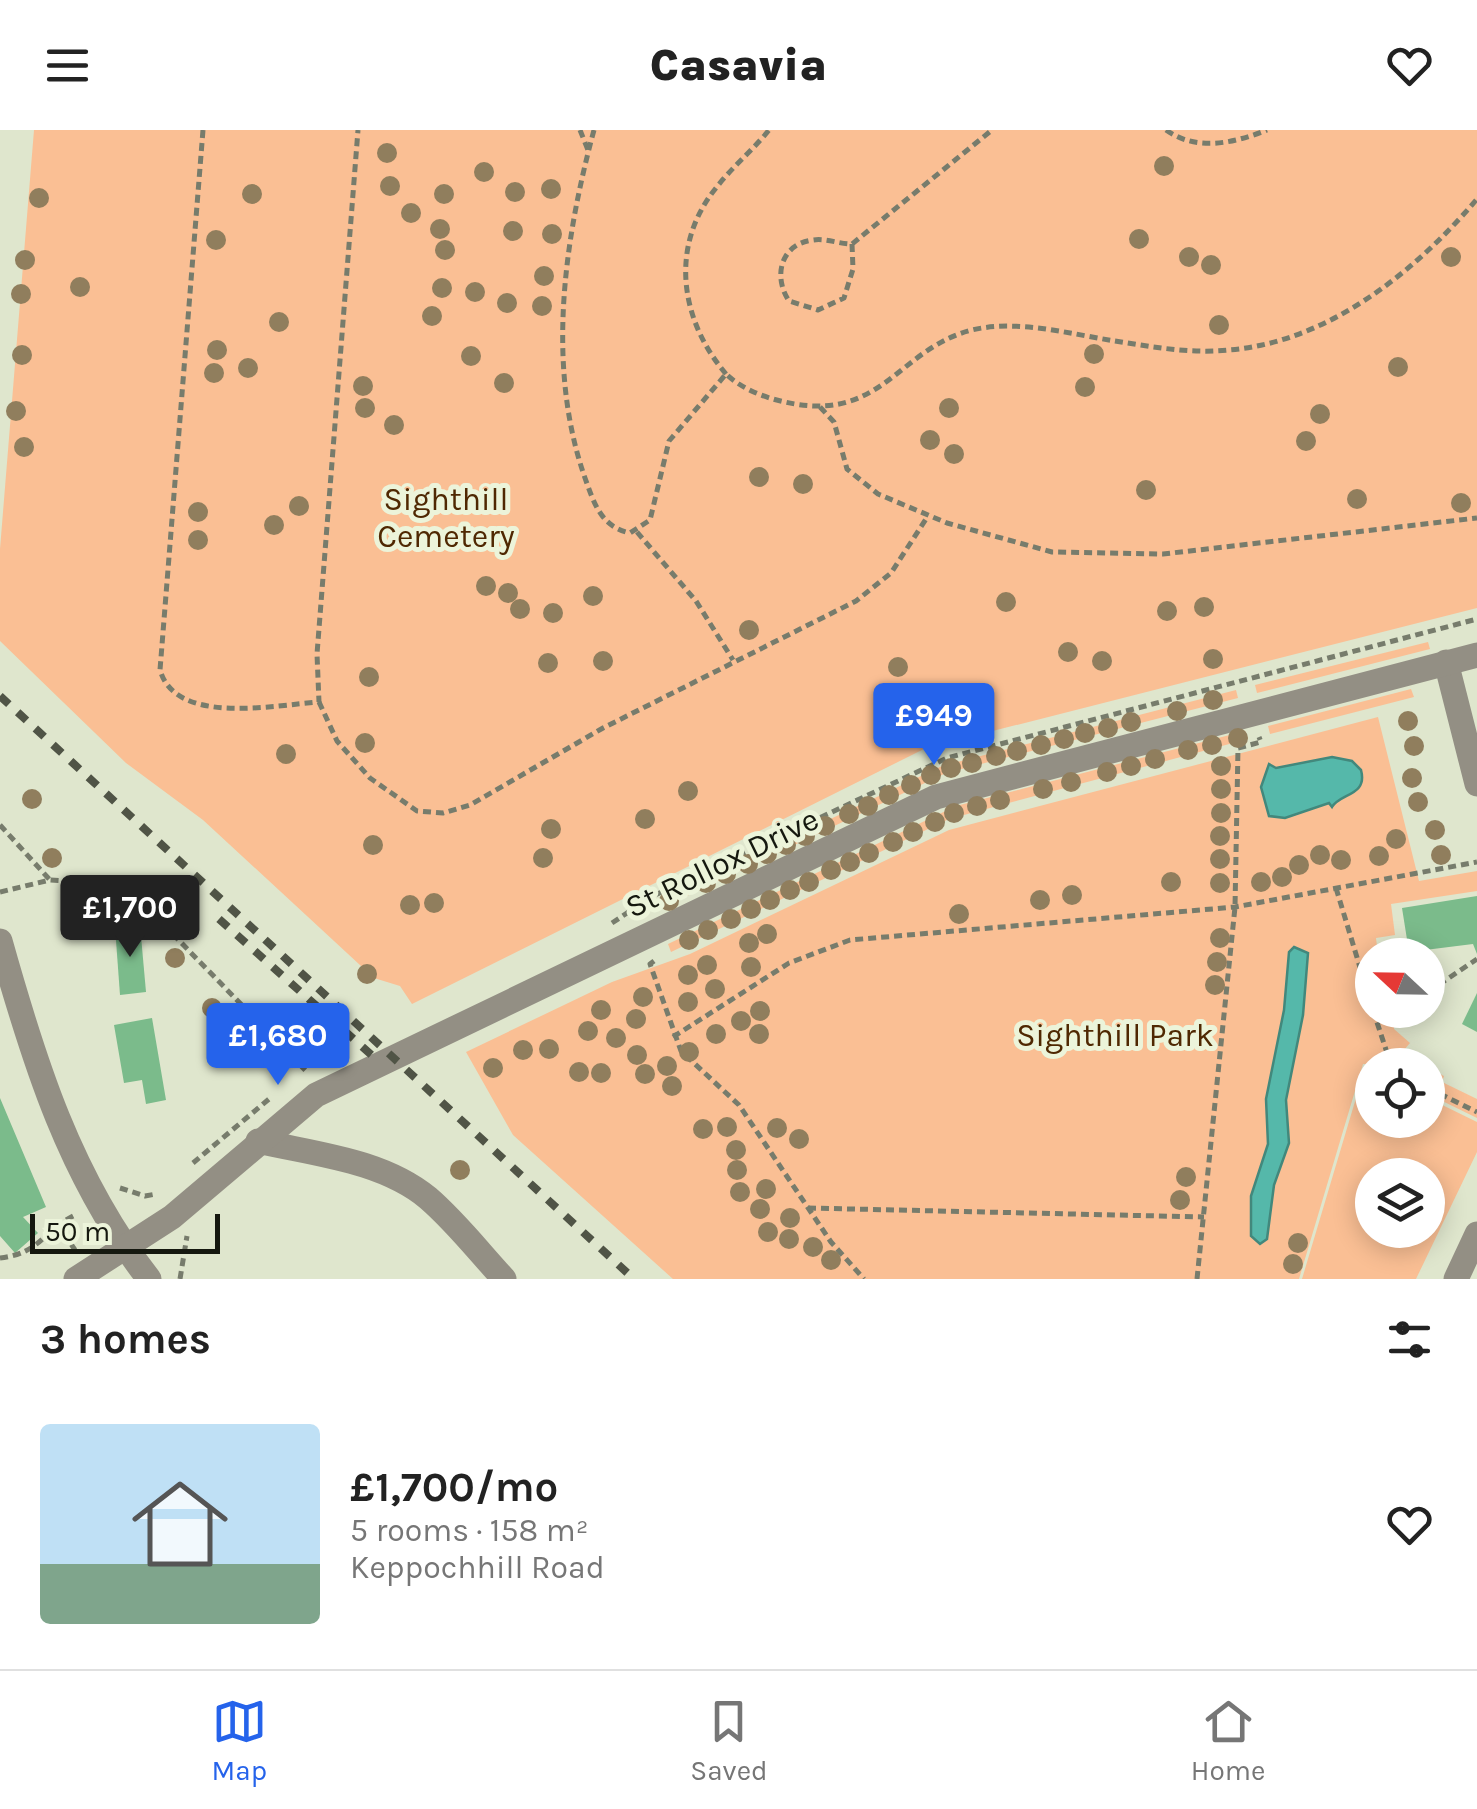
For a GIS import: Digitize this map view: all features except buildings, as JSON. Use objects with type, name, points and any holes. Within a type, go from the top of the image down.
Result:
[{"type":"street","name":"St Rollox Drive","points":[[76,1279],[172,1216],[300,1106],[333,1086],[955,790],[1477,655]]},
{"type":"street","points":[[1446,662],[1477,784]]},
{"type":"street","points":[[0,941],[26,1036],[52,1109],[98,1205],[149,1279]]},
{"type":"street","points":[[0,1036],[26,1036]]},
{"type":"street","points":[[258,1141],[375,1169],[412,1187],[440,1209],[504,1279]]},
{"type":"street","points":[[1456,1279],[1477,1234]]},
{"type":"path","points":[[203,130],[160,670],[168,687],[191,704],[232,707],[319,702]]},
{"type":"path","points":[[358,130],[317,654],[319,702],[336,741],[370,778],[417,811],[443,813],[482,799],[733,660],[868,593],[904,557],[928,516]]},
{"type":"path","points":[[580,130],[588,152]]},
{"type":"path","points":[[594,130],[572,228],[564,392],[570,430],[596,507],[611,526],[638,532],[696,601],[733,660]]},
{"type":"path","points":[[770,130],[706,202],[687,253],[685,284],[691,316],[726,374],[768,397],[820,407],[862,399],[944,343],[984,328],[1069,333],[1184,351],[1270,344],[1321,324],[1374,294],[1477,199]]},
{"type":"path","points":[[852,244],[854,269],[844,298],[818,310],[789,300],[779,280],[784,258],[792,248],[814,240],[852,244],[992,130]]},
{"type":"path","points":[[1166,130],[1202,143],[1233,141],[1267,130]]},
{"type":"path","points":[[638,532],[650,520],[669,441],[726,374]]},
{"type":"path","points":[[820,407],[834,422],[847,469],[878,494],[928,516],[1037,548],[1122,556],[1477,518]]},
{"type":"path","points":[[1197,1279],[1235,908],[1238,748],[1261,742],[1252,712]]},
{"type":"path","points":[[0,825],[50,880]]},
{"type":"path","points":[[674,1037],[788,963],[850,940],[1235,908],[1477,862]]},
{"type":"path","points":[[0,892],[50,880],[125,885],[308,1073]]},
{"type":"path","points":[[1336,888],[1355,950]]},
{"type":"path","points":[[652,932],[662,958],[650,964],[681,1051],[739,1105],[808,1208],[864,1279]]},
{"type":"path","points":[[1445,981],[1477,959]]},
{"type":"path","points":[[1445,1096],[1477,1112]]},
{"type":"path","points":[[0,1258],[26,1255],[57,1224],[98,1205]]},
{"type":"path","points":[[808,1208],[1204,1217]]},
{"type":"path","points":[[172,1216],[187,1237],[180,1279]]},
{"type":"green space","name":"Sighthill Cemetery","points":[[34,130],[1477,130],[1477,608],[926,748],[412,1004],[400,986],[374,978],[203,820],[126,763],[0,641],[0,549]]},
{"type":"green space","points":[[1428,642],[1430,649],[1257,693],[1255,685]]},
{"type":"green space","points":[[1411,689],[1414,697],[1270,734],[1268,726]]},
{"type":"green space","points":[[1236,690],[1238,698],[946,773],[653,912],[649,905],[942,766]]},
{"type":"green space","name":"Sighthill Park","points":[[1378,717],[1419,881],[1477,871],[1477,891],[1391,904],[1395,935],[1355,938],[1355,1028],[1394,1028],[1410,1043],[1406,1048],[1355,1048],[1355,1091],[1299,1279],[673,1279],[513,1135],[466,1052],[612,982],[690,954],[949,830]]},
{"type":"green space","points":[[1245,731],[1248,739],[949,819],[671,952],[668,944],[956,806]]},
{"type":"green space","points":[[1445,1083],[1477,1099],[1477,1118],[1445,1102]]},
{"type":"green space","points":[[1355,1101],[1355,1138],[1445,1138],[1445,1106],[1477,1122],[1477,1152],[1445,1219],[1445,1158],[1355,1158],[1355,1248],[1431,1248],[1416,1279],[1302,1279]]},
{"type":"water","points":[[1332,757],[1352,761],[1361,770],[1361,785],[1357,789],[1332,807],[1329,803],[1285,818],[1269,816],[1261,787],[1269,764],[1276,768]]},
{"type":"water","points":[[1294,947],[1308,953],[1303,1015],[1286,1100],[1289,1143],[1274,1185],[1267,1239],[1260,1244],[1251,1236],[1251,1196],[1268,1144],[1266,1099],[1284,1010],[1289,952]]},
{"type":"railway","points":[[0,696],[634,1279]]},
{"type":"railway","points":[[219,919],[376,1059]]}]
